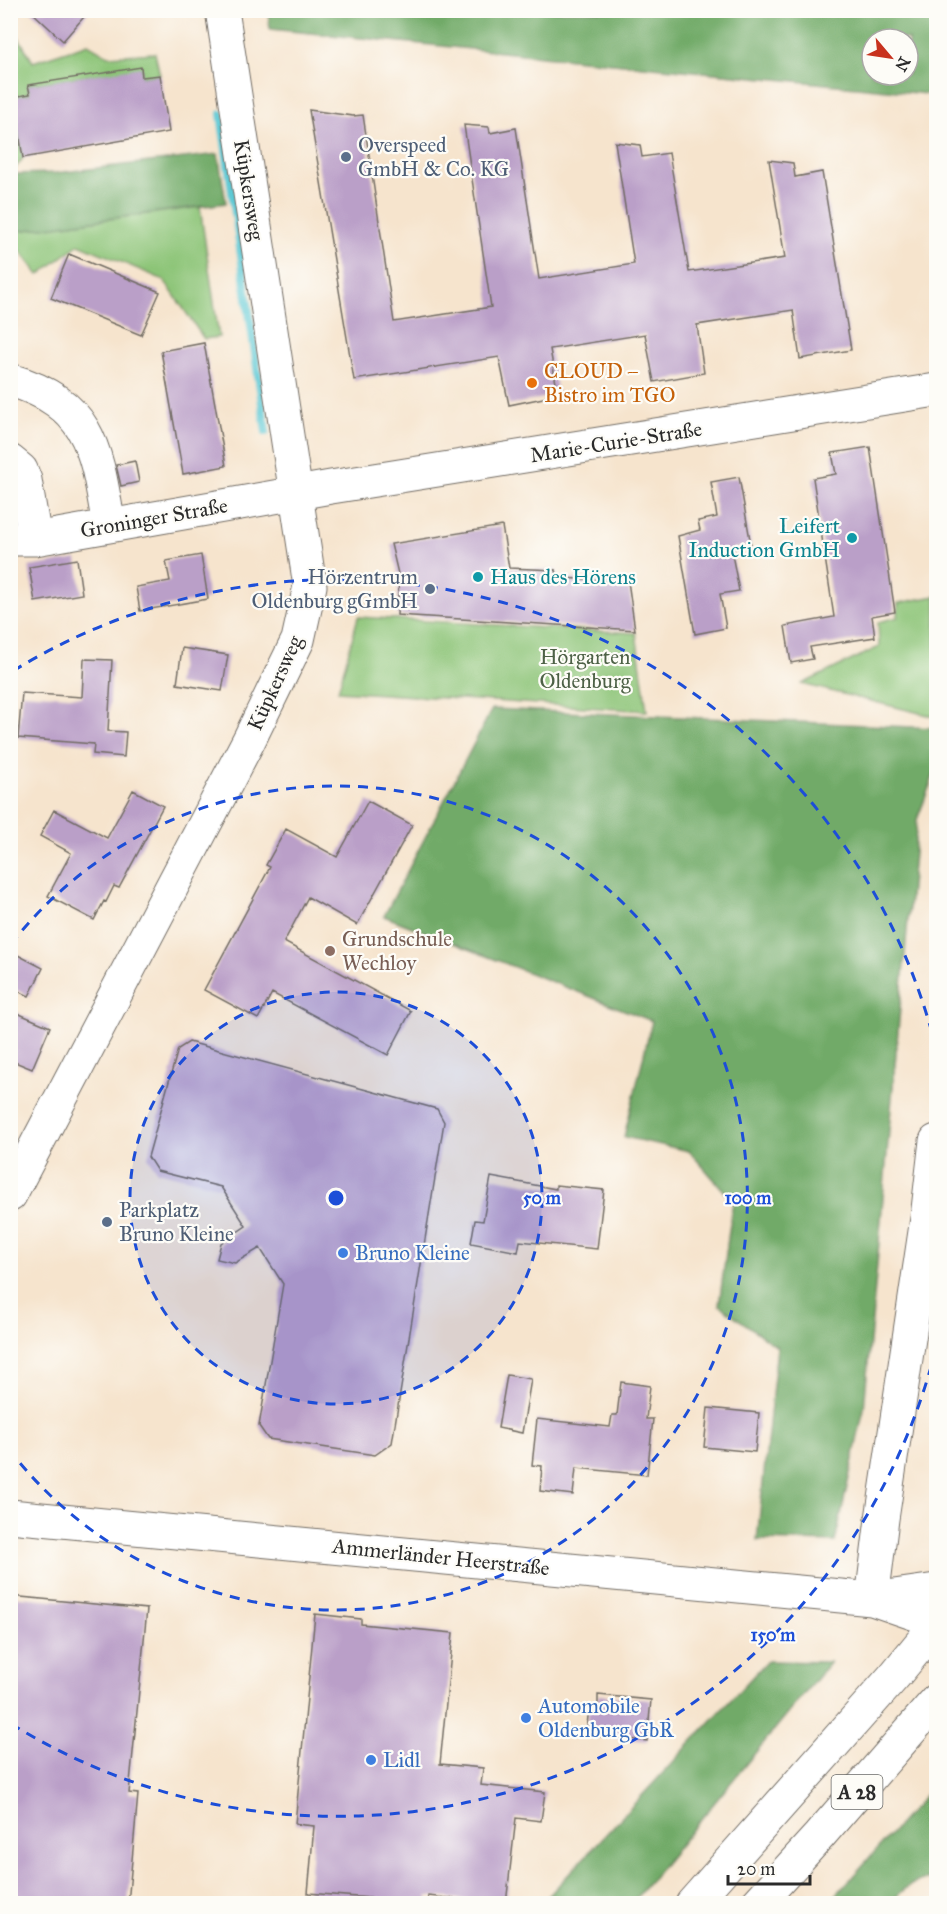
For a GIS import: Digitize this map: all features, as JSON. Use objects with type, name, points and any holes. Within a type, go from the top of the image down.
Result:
[{"type":"main road","name":"Küpkersweg","points":[[10,1195],[249,740],[298,640],[310,586],[222,10]]},
{"type":"main road","points":[[10,380],[51,396],[64,406],[83,429],[96,455],[109,526]]},
{"type":"main road","name":"Marie-Curie-Straße","points":[[296,493],[936,390]]},
{"type":"main road","points":[[10,461],[21,470],[25,480],[23,539]]},
{"type":"main road","name":"Groninger Straße","points":[[23,539],[296,493]]},
{"type":"main road","points":[[872,1599],[936,1141]]},
{"type":"main road","name":"Ammerländer Heerstraße","points":[[10,1516],[872,1599],[936,1590]]},
{"type":"main road","name":"Ammerländer Heerstraße","points":[[872,1599],[936,1623]]},
{"type":"main road","name":"A 28","points":[[692,1904],[895,1675],[936,1623]]},
{"type":"main road","name":"A 28","points":[[757,1904],[936,1701]]},
{"type":"main road","points":[[785,1904],[819,1836]]},
{"type":"green space","points":[[268,11],[936,11],[936,95],[270,29]]},
{"type":"green space","points":[[10,23],[33,62],[88,44],[108,56],[155,53],[160,75],[142,77],[141,68],[28,85],[30,94],[13,98],[23,158],[11,174]]},
{"type":"green space","points":[[218,154],[226,203],[11,232],[11,174],[55,173]]},
{"type":"green space","points":[[200,207],[219,337],[204,339],[164,280],[79,244],[39,275],[19,249],[11,251],[10,232]]},
{"type":"green space","points":[[936,596],[936,717],[802,684],[879,647],[878,622],[898,617],[898,603]]},
{"type":"green space","name":"Hörgarten Oldenburg","points":[[358,617],[636,633],[647,711],[338,691]]},
{"type":"green space","points":[[492,709],[936,728],[936,769],[917,820],[864,1409],[835,1542],[757,1540],[777,1347],[719,1305],[733,1201],[689,1151],[624,1137],[652,1021],[384,916]]},
{"type":"green space","points":[[767,1661],[830,1662],[632,1903],[542,1903]]},
{"type":"green space","points":[[936,1783],[936,1879],[923,1880],[911,1885],[891,1903],[829,1903]]},
{"type":"building","points":[[30,10],[90,10],[63,41]]},
{"type":"building","points":[[141,67],[142,77],[160,75],[169,132],[23,158],[13,97],[30,94],[28,85]]},
{"type":"building","points":[[309,110],[353,116],[363,115],[394,322],[491,307],[464,125],[489,127],[490,133],[516,128],[539,279],[634,264],[615,142],[640,145],[642,157],[669,153],[689,272],[785,258],[769,160],[793,163],[795,177],[822,172],[851,350],[800,359],[793,310],[697,325],[704,373],[654,382],[645,334],[550,349],[558,395],[509,405],[499,357],[354,380]]},
{"type":"building","points":[[69,254],[160,292],[141,335],[51,298]]},
{"type":"building","points":[[204,343],[226,466],[183,474],[161,351]]},
{"type":"building","name":"Leifert Induction GmbH","points":[[870,447],[895,612],[872,616],[875,637],[810,647],[813,659],[791,663],[785,626],[834,617],[813,478],[836,474],[832,453]]},
{"type":"building","points":[[135,461],[139,482],[121,486],[116,465]]},
{"type":"building","points":[[739,477],[751,545],[731,549],[739,591],[720,594],[726,628],[695,634],[678,536],[700,530],[698,521],[717,517],[711,482]]},
{"type":"building","name":"Haus des Hörens","points":[[502,526],[509,568],[556,570],[558,578],[628,581],[635,630],[397,615],[399,578],[391,544]]},
{"type":"building","points":[[201,555],[208,599],[140,611],[136,587],[170,581],[166,561]]},
{"type":"building","points":[[77,559],[82,594],[35,602],[29,567]]},
{"type":"building","points":[[182,648],[228,655],[222,691],[177,684]]},
{"type":"building","points":[[84,659],[112,660],[108,731],[126,732],[124,757],[93,754],[94,744],[18,738],[22,693],[82,697]]},
{"type":"building","points":[[133,790],[163,806],[119,888],[114,886],[94,920],[48,896],[71,853],[40,836],[54,810],[107,838]]},
{"type":"building","points":[[368,801],[412,825],[357,925],[308,897],[284,942],[411,1011],[388,1055],[272,993],[258,1019],[204,990],[270,867],[266,865],[286,829],[337,857]]},
{"type":"building","points":[[10,951],[43,968],[29,996],[10,987]]},
{"type":"building","points":[[10,1010],[50,1027],[32,1069],[10,1060]]},
{"type":"building","name":"Bruno Kleine","points":[[189,1042],[437,1109],[444,1122],[392,1443],[375,1455],[268,1439],[259,1426],[283,1284],[260,1248],[235,1263],[217,1259],[221,1243],[246,1226],[221,1187],[157,1171],[148,1157],[178,1049]]},
{"type":"building","points":[[491,1177],[556,1189],[556,1185],[604,1190],[597,1249],[520,1241],[518,1252],[471,1243],[475,1220],[483,1221]]},
{"type":"building","points":[[507,1375],[531,1379],[522,1433],[498,1428]]},
{"type":"building","points":[[621,1382],[650,1386],[646,1419],[653,1419],[647,1475],[576,1468],[573,1495],[540,1491],[542,1466],[532,1465],[537,1419],[610,1427],[612,1415],[617,1415]]},
{"type":"building","points":[[708,1408],[759,1413],[755,1452],[704,1447]]},
{"type":"building","points":[[10,1596],[147,1609],[129,1793],[138,1794],[128,1904],[10,1904]]},
{"type":"building","name":"Lidl","points":[[315,1614],[361,1619],[361,1624],[453,1633],[440,1764],[483,1768],[481,1785],[545,1792],[541,1821],[516,1818],[506,1904],[428,1896],[427,1904],[381,1904],[382,1899],[308,1893],[314,1826],[295,1824]]},
{"type":"building","points":[[598,1695],[651,1700],[647,1741],[586,1735],[589,1707],[598,1708]]},
{"type":"waterway","points":[[221,114],[266,432]]},
{"type":"place","name":"Overspeed GmbH & Co. KG","points":[[346,157]]},
{"type":"place","name":"CLOUD – Bistro im TGO","points":[[532,383]]},
{"type":"place","name":"Leifert Induction GmbH","points":[[852,538]]},
{"type":"place","name":"Haus des Hörens","points":[[478,577]]},
{"type":"place","name":"Hörzentrum Oldenburg gGmbH","points":[[430,589]]},
{"type":"place","name":"Grundschule Wechloy","points":[[330,951]]},
{"type":"place","name":"Parkplatz Bruno Kleine","points":[[107,1222]]},
{"type":"place","name":"Bruno Kleine","points":[[343,1253]]},
{"type":"place","name":"Automobile Oldenburg GbR","points":[[526,1718]]},
{"type":"place","name":"Lidl","points":[[371,1760]]}]
